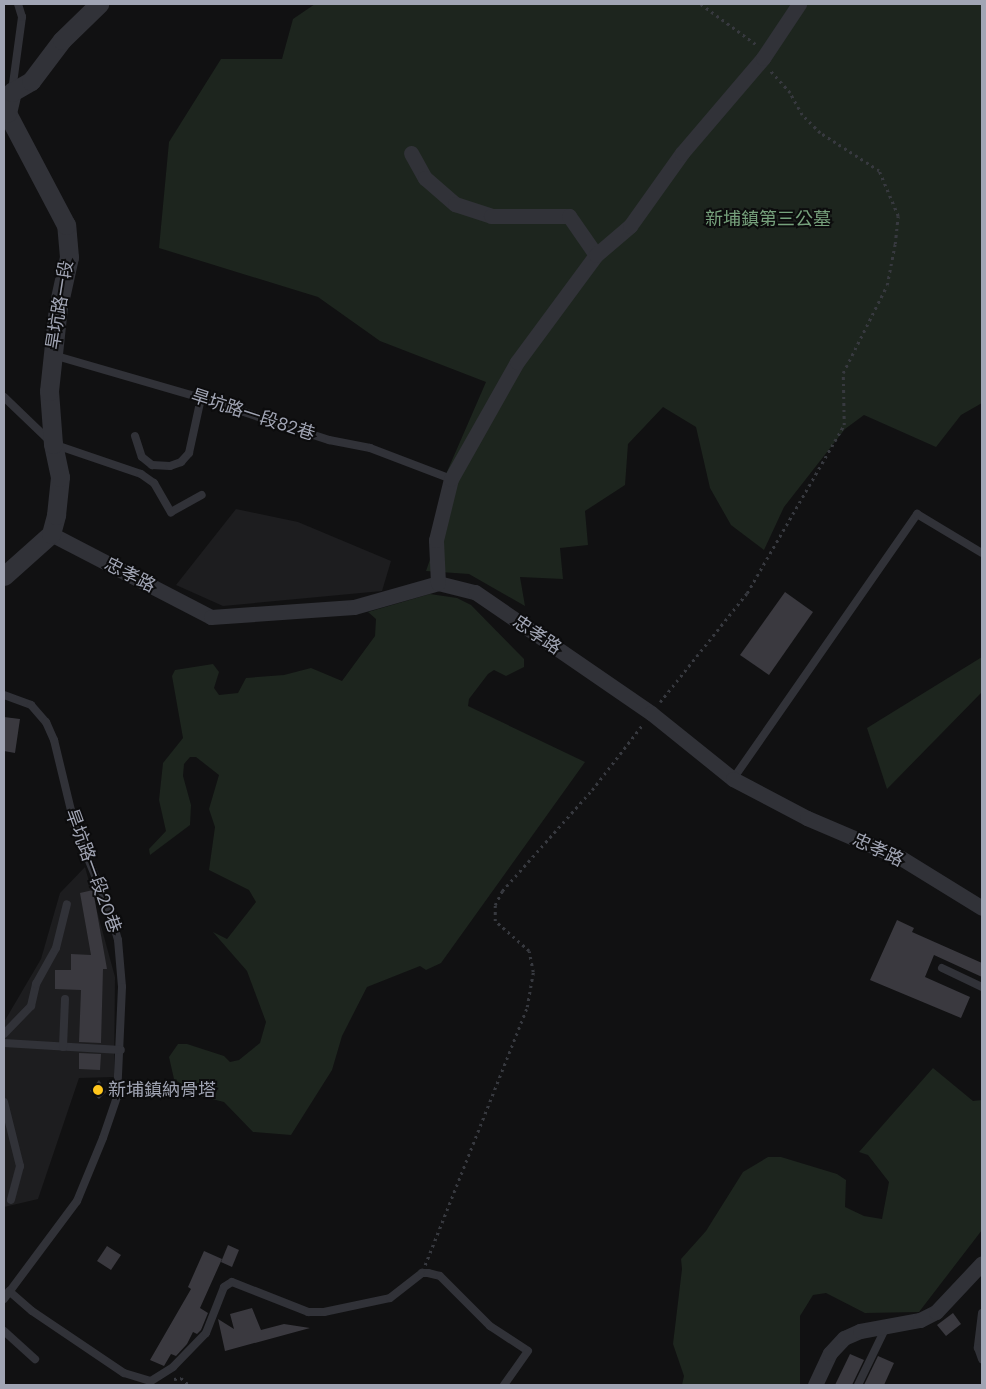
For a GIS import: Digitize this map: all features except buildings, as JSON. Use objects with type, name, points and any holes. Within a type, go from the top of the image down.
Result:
[{"type":"street","points":[[12,92],[31,80],[62,40],[99,4]]},
{"type":"street","points":[[438,583],[436,540],[451,478],[517,362],[532,344],[552,310],[596,255],[630,226],[682,153],[763,58],[800,4]]},
{"type":"street","name":"旱坑路一段","points":[[12,92],[7,113],[66,225],[69,257],[58,307],[49,390],[53,444],[60,477],[51,534]]},
{"type":"street","points":[[411,153],[425,178],[455,204],[491,216],[569,216],[596,255]]},
{"type":"street","points":[[4,576],[51,534]]},
{"type":"street","name":"忠孝路","points":[[51,534],[211,617],[354,607],[438,583],[475,592],[652,713],[732,779],[807,818],[901,858],[982,908]]},
{"type":"street","points":[[815,1385],[830,1353],[844,1338],[886,1326],[920,1320],[936,1312],[982,1263]]},
{"type":"lane","points":[[12,92],[22,17],[18,4]]},
{"type":"lane","name":"旱坑路一段82巷","points":[[53,355],[201,398],[329,440],[370,448],[451,478]]},
{"type":"lane","points":[[4,397],[53,444],[142,474],[154,483],[170,512],[202,495]]},
{"type":"lane","points":[[135,436],[142,457],[152,465],[170,466],[181,462],[189,453],[201,398]]},
{"type":"lane","points":[[732,779],[917,514],[982,553]]},
{"type":"lane","name":"旱坑路一段20巷","points":[[4,695],[31,705],[46,722],[54,740],[75,826],[110,912],[118,940],[122,987],[121,1050],[117,1097],[76,1201],[4,1299]]},
{"type":"lane","points":[[4,1034],[31,1006],[36,984],[56,948],[67,904]]},
{"type":"lane","points":[[942,968],[982,987]]},
{"type":"lane","points":[[62,1047],[65,999]]},
{"type":"lane","points":[[4,1043],[121,1050]]},
{"type":"lane","points":[[4,1102],[20,1166],[11,1200]]},
{"type":"lane","points":[[9,1291],[32,1311],[124,1373],[151,1381],[173,1368],[206,1333],[224,1287],[232,1282],[308,1312],[324,1312],[390,1298],[422,1273],[440,1276],[490,1326],[528,1351],[504,1385]]},
{"type":"lane","points":[[982,1313],[978,1348],[982,1359]]},
{"type":"lane","points":[[858,1385],[886,1326]]},
{"type":"lane","points":[[4,1331],[35,1359]]},
{"type":"path","points":[[422,1273],[528,1007],[533,972],[529,952],[495,921],[496,905],[502,891],[592,790],[747,593],[844,425],[843,373],[887,285],[898,216],[879,171],[820,133],[802,115],[763,58],[756,44],[701,4]]},
{"type":"shaded area","points":[[236,509],[298,522],[391,561],[382,591],[223,606],[176,585]]},
{"type":"shaded area","points":[[85,867],[115,977],[114,1077],[79,1078],[38,1199],[4,1207],[4,1022],[41,959],[60,893]]},
{"type":"green space","name":"新埔鎮第三公墓","points":[[315,4],[982,4],[982,403],[961,415],[936,447],[864,415],[845,429],[784,507],[764,550],[731,525],[710,488],[696,427],[663,407],[628,444],[625,485],[585,511],[588,545],[560,548],[563,579],[520,577],[525,606],[469,574],[426,571],[434,548],[446,474],[486,382],[380,341],[318,297],[159,248],[169,142],[221,59],[282,59],[293,19]]},
{"type":"green space","points":[[430,594],[457,598],[471,605],[524,659],[524,667],[506,676],[494,670],[488,674],[469,699],[468,706],[585,762],[441,963],[426,970],[420,966],[367,987],[342,1036],[332,1070],[291,1135],[253,1132],[224,1102],[200,1096],[174,1079],[169,1057],[178,1044],[187,1044],[224,1056],[230,1062],[239,1060],[260,1043],[266,1022],[247,971],[213,932],[227,939],[256,902],[249,890],[209,870],[215,827],[209,809],[219,775],[196,757],[190,757],[184,764],[183,776],[191,805],[190,825],[150,855],[149,849],[166,831],[159,800],[163,763],[183,738],[172,676],[175,670],[213,664],[219,672],[214,688],[219,695],[238,693],[246,678],[284,675],[311,668],[342,681],[375,636],[376,619],[368,612]]},
{"type":"green space","points":[[982,657],[982,692],[887,789],[867,728]]},
{"type":"green space","points":[[933,1068],[973,1101],[982,1100],[982,1230],[919,1312],[865,1313],[826,1293],[813,1295],[800,1316],[800,1385],[682,1385],[684,1376],[673,1344],[682,1269],[681,1259],[706,1231],[743,1172],[768,1157],[781,1157],[837,1174],[846,1180],[845,1207],[864,1216],[882,1219],[889,1182],[868,1155],[859,1152]]},
{"type":"place","name":"新埔鎮納骨塔","points":[[98,1090]]}]
